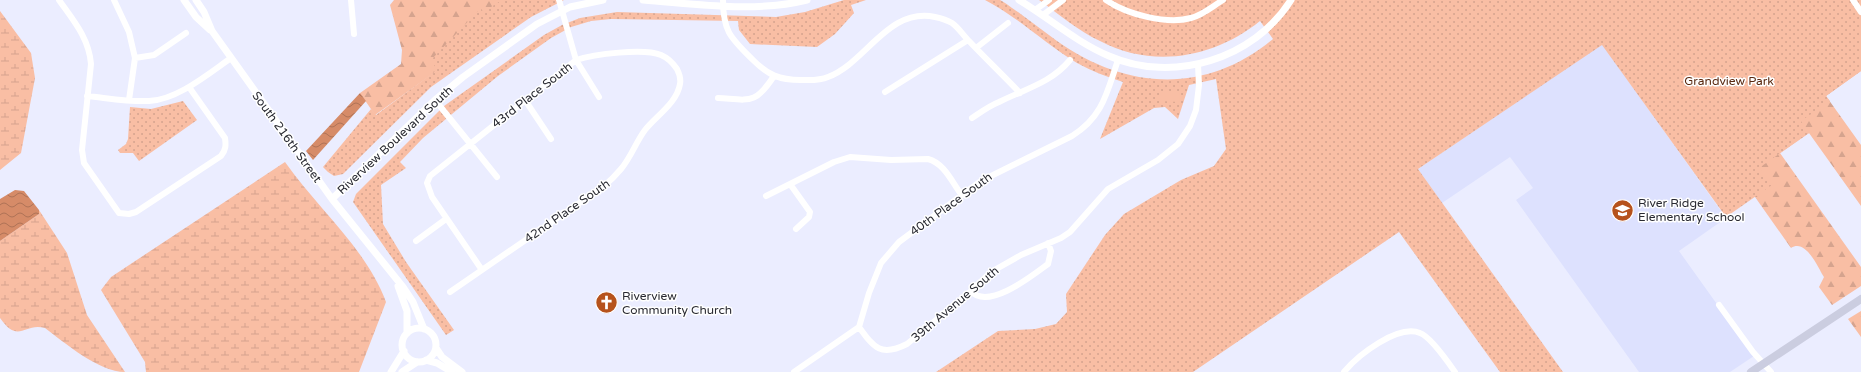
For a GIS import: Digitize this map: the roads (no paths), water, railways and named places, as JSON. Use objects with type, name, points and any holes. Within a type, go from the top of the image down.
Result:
[{"type":"main road","points":[[1751,372],[1861,299]]},
{"type":"street","points":[[59,0],[78,26],[90,50],[91,64],[82,156],[84,163],[119,213],[124,214],[136,212],[221,156],[226,146],[225,138],[189,87]]},
{"type":"street","points":[[114,0],[130,32],[135,58],[129,100]]},
{"type":"street","name":"South 216th Street","points":[[184,0],[196,17],[212,31]]},
{"type":"street","name":"South 216th Street","points":[[196,0],[204,12],[212,31],[332,199],[409,295],[424,329]]},
{"type":"street","points":[[351,0],[354,34]]},
{"type":"street","points":[[559,0],[576,60],[599,97]]},
{"type":"street","name":"Riverview Boulevard South","points":[[332,199],[435,100],[463,77],[537,24],[570,7],[603,0]]},
{"type":"street","points":[[643,0],[723,3],[774,7],[807,0]]},
{"type":"street","points":[[1019,0],[1036,10],[1076,39],[1118,60],[1135,64],[1162,67],[1198,65],[1225,56],[1254,38],[1277,20],[1291,0]]},
{"type":"street","points":[[1036,10],[1049,0]]},
{"type":"street","points":[[1043,15],[1063,0]]},
{"type":"street","points":[[1106,0],[1122,10],[1137,15],[1174,20],[1191,18],[1224,0]]},
{"type":"street","points":[[1853,0],[1861,12]]},
{"type":"street","points":[[723,3],[725,25],[728,32],[756,63],[782,80],[818,80],[828,77],[854,62],[892,26],[904,20],[924,15],[935,16],[953,24],[1020,93]]},
{"type":"street","points":[[976,48],[1008,23]]},
{"type":"street","points":[[135,58],[154,55],[186,33]]},
{"type":"street","points":[[885,92],[968,40]]},
{"type":"street","name":"43rd Place South","points":[[446,219],[432,197],[427,183],[428,179],[435,171],[576,60],[601,54],[650,53],[665,57],[676,68]]},
{"type":"street","points":[[87,96],[150,101],[162,99],[189,87],[231,58]]},
{"type":"street","points":[[972,118],[992,105],[1040,84],[1053,76],[1070,60]]},
{"type":"street","name":"40th Place South","points":[[859,327],[876,273],[887,254],[899,242],[961,194],[999,171],[1072,136],[1084,128],[1098,113],[1118,60]]},
{"type":"street","name":"39th Avenue South","points":[[859,327],[870,342],[881,349],[895,350],[907,344],[971,291],[991,272],[1004,264],[1061,238],[1070,232],[1108,189],[1158,160],[1178,144],[1190,126],[1196,110],[1199,85],[1198,65]]},
{"type":"street","name":"42nd Place South","points":[[450,292],[613,178],[622,168],[646,129],[670,103],[677,93],[680,83],[676,68]]},
{"type":"street","points":[[718,98],[753,99],[764,91],[774,76]]},
{"type":"street","points":[[435,100],[497,177]]},
{"type":"street","points":[[525,100],[551,138]]},
{"type":"street","points":[[766,196],[834,162],[850,156],[891,160],[933,160],[940,166],[961,194]]},
{"type":"street","points":[[790,184],[810,212],[809,217],[796,229]]},
{"type":"street","points":[[416,241],[446,219],[482,270]]},
{"type":"street","points":[[971,291],[974,295],[983,298],[1018,286],[1048,264],[1051,251],[1048,243]]},
{"type":"street","name":"South 216th Street","points":[[395,278],[407,311],[407,333]]},
{"type":"street","points":[[1719,305],[1753,352],[1771,372]]},
{"type":"street","points":[[794,372],[859,327]]},
{"type":"street","points":[[417,362],[409,358],[404,351],[402,344],[407,333],[415,328],[424,329],[435,337],[436,348],[442,357],[462,372]]},
{"type":"street","points":[[1344,372],[1360,356],[1382,341],[1404,332],[1422,333],[1428,338],[1454,372]]},
{"type":"street","points":[[402,372],[417,362],[426,360],[432,356],[436,348]]},
{"type":"street","points":[[391,372],[404,351]]},
{"type":"street","points":[[426,360],[437,363],[452,372]]},
{"type":"water","points":[[360,93],[366,101],[313,160],[306,151]]},
{"type":"water","points":[[15,190],[24,191],[39,210],[39,214],[0,241],[0,199]]},
{"type":"place","name":"River Ridge Elementary School","points":[[1622,210]]},
{"type":"place","name":"Riverview Community Church","points":[[606,303]]},
{"type":"park label","name":"Grandview Park","points":[[1729,81]]}]
